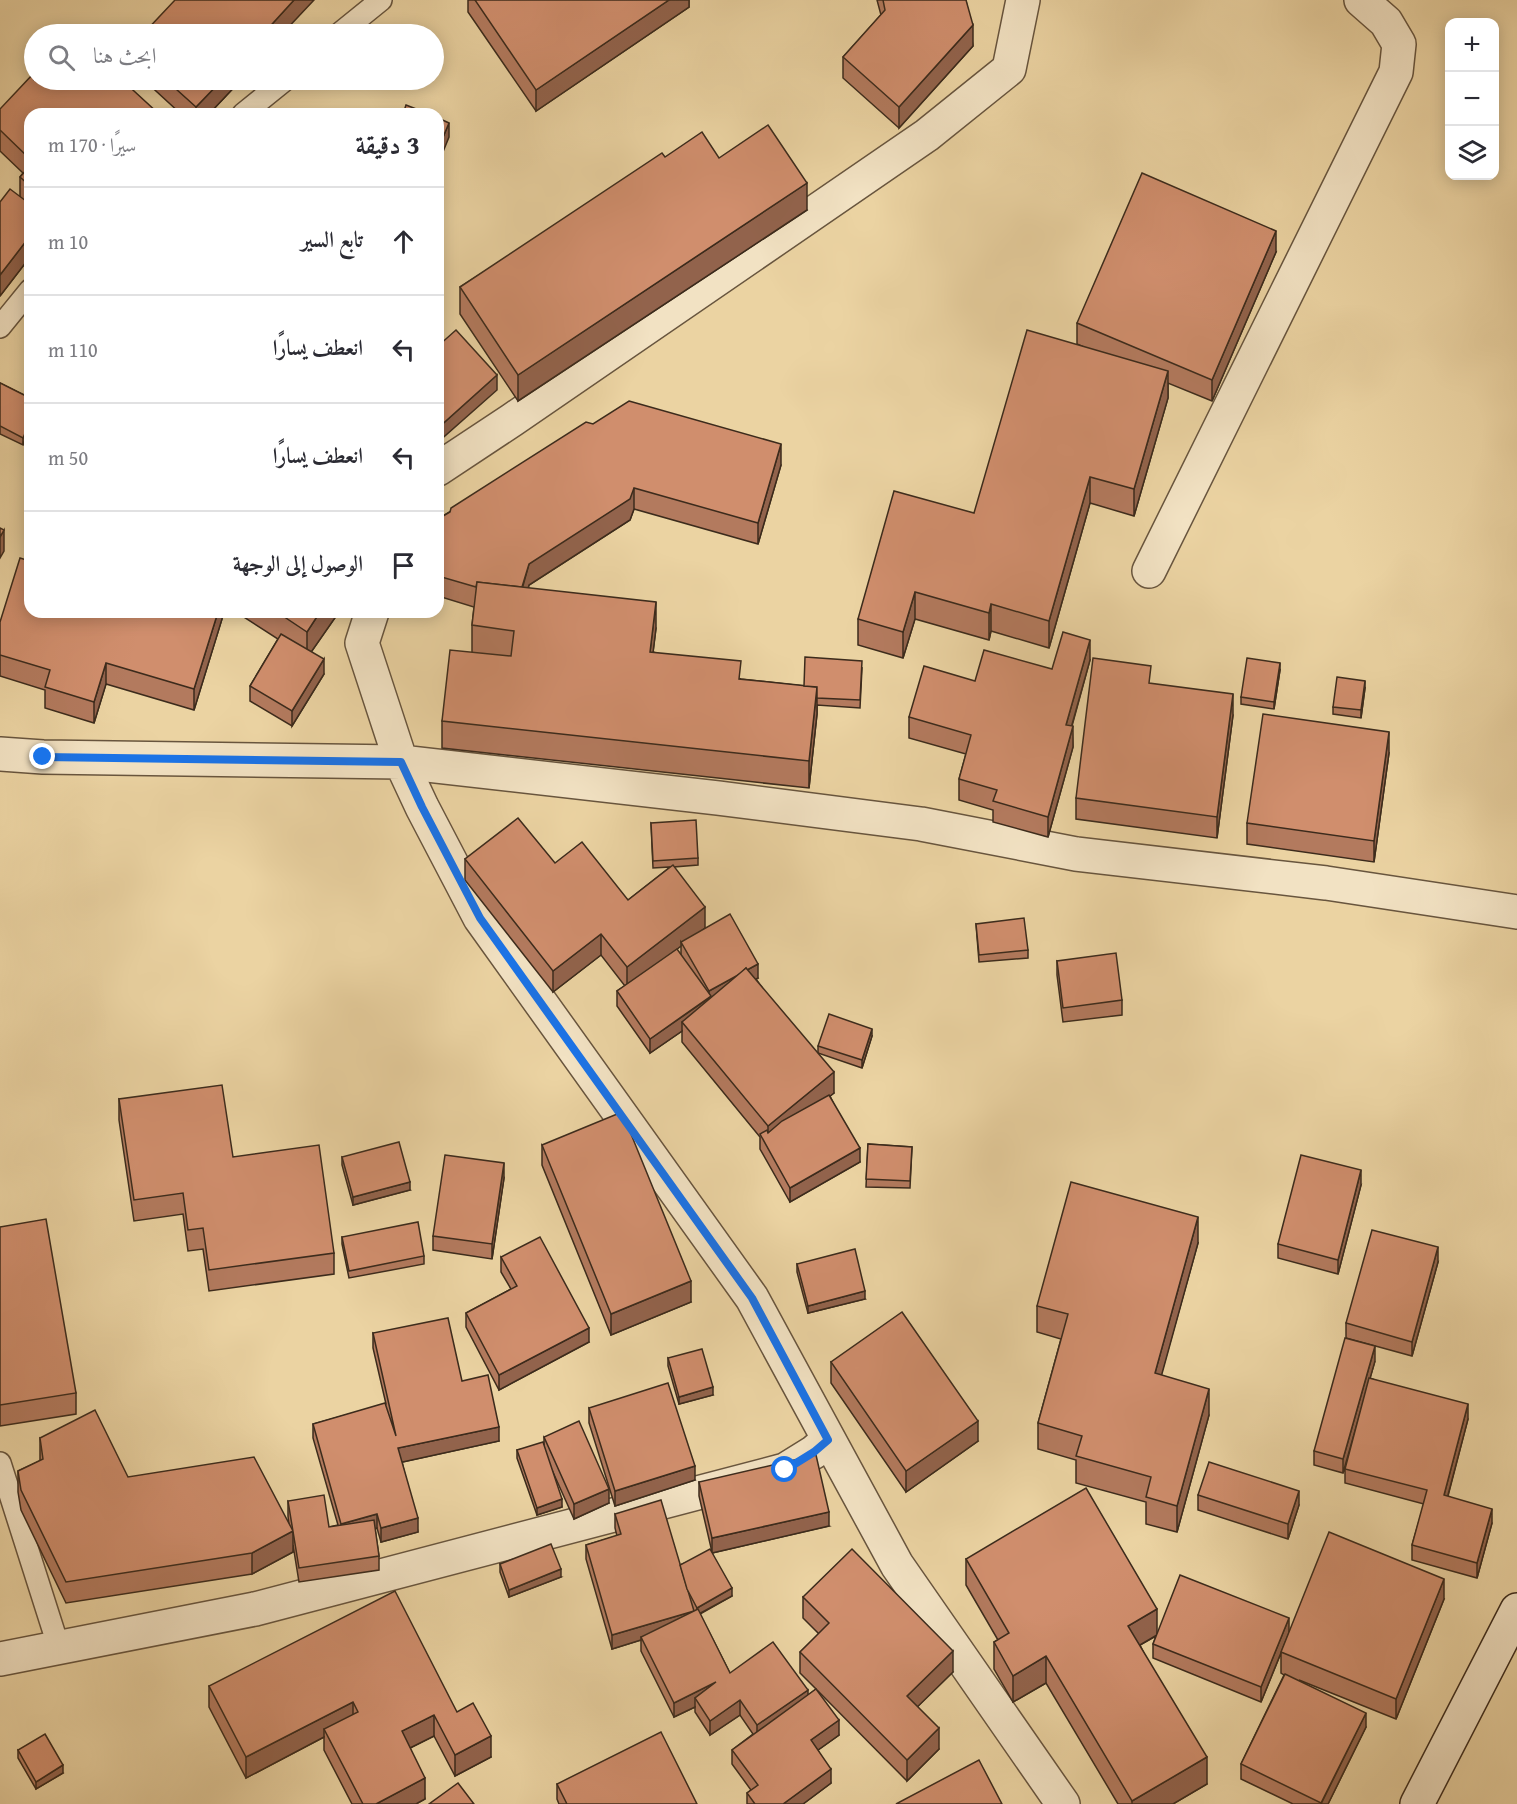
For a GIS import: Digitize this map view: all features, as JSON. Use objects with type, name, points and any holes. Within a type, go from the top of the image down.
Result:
[{"type":"street","points":[[444,465],[936,128],[1009,69],[1023,0]]},
{"type":"street","points":[[1149,571],[1396,72],[1399,44],[1386,22],[1361,0]]},
{"type":"street","points":[[370,618],[362,643],[401,762],[480,918],[752,1298],[897,1565],[1063,1804]]},
{"type":"street","points":[[0,754],[43,757],[401,762],[921,824],[1076,854],[1326,883],[1517,912]]},
{"type":"street","points":[[0,1659],[255,1609],[785,1470],[814,1452],[828,1440]]},
{"type":"street","points":[[1417,1804],[1517,1610]]},
{"type":"street","points":[[1438,1804],[1517,1621]]},
{"type":"lane","points":[[351,24],[381,0]]},
{"type":"lane","points":[[250,108],[273,90]]},
{"type":"lane","points":[[0,327],[24,297]]},
{"type":"lane","points":[[0,1463],[59,1647]]},
{"type":"building","points":[[175,0],[294,0],[272,24],[152,24]]},
{"type":"building","points":[[475,0],[669,0],[536,90]]},
{"type":"building","points":[[883,0],[966,0],[973,25],[899,107],[843,57],[885,10]]},
{"type":"building","points":[[24,84],[24,90],[133,90],[152,108],[24,108],[24,153],[0,130],[0,109]]},
{"type":"building","points":[[177,90],[212,90],[196,107]]},
{"type":"building","points":[[444,121],[449,123],[444,135]]},
{"type":"building","points":[[768,125],[807,183],[518,375],[460,287],[662,153],[665,157],[702,132],[719,158]]},
{"type":"building","points":[[1142,173],[1276,231],[1212,380],[1077,323]]},
{"type":"building","points":[[10,189],[24,200],[24,244],[0,275],[0,202]]},
{"type":"building","points":[[456,330],[497,375],[444,423],[444,341]]},
{"type":"building","points":[[1027,330],[1168,371],[1134,489],[1090,477],[1049,621],[991,604],[989,613],[915,592],[903,632],[858,619],[894,491],[974,513]]},
{"type":"building","points":[[0,383],[24,395],[23,438],[0,426]]},
{"type":"building","points":[[629,401],[781,444],[758,523],[634,488],[630,499],[529,564],[522,587],[477,582],[476,587],[444,578],[444,516],[450,512],[451,508],[586,422],[593,424]]},
{"type":"building","points":[[20,558],[24,559],[24,618],[216,618],[194,689],[106,663],[94,702],[45,687],[50,670],[0,655],[0,622]]},
{"type":"building","points":[[477,582],[656,602],[650,652],[741,661],[739,679],[817,687],[809,761],[442,721],[450,650],[511,656],[514,631],[472,625]]},
{"type":"building","points":[[286,618],[316,618],[307,632]]},
{"type":"building","points":[[1063,632],[1090,640],[1066,725],[1073,726],[1048,817],[993,801],[997,790],[959,779],[971,735],[909,717],[924,666],[975,681],[984,650],[1052,669]]},
{"type":"building","points":[[281,634],[324,659],[292,711],[250,686]]},
{"type":"building","points":[[805,657],[862,661],[860,700],[817,698],[817,687],[804,686]]},
{"type":"building","points":[[1093,658],[1151,666],[1149,683],[1233,694],[1217,817],[1076,798]]},
{"type":"building","points":[[1247,658],[1280,663],[1274,702],[1241,697]]},
{"type":"building","points":[[1337,677],[1365,681],[1361,710],[1333,707]]},
{"type":"building","points":[[1263,714],[1389,732],[1374,841],[1247,823]]},
{"type":"building","points":[[518,818],[555,863],[582,842],[628,900],[673,865],[705,907],[627,967],[601,934],[553,971],[465,859]]},
{"type":"building","points":[[696,820],[698,858],[653,861],[651,823]]},
{"type":"building","points":[[730,914],[758,964],[747,970],[746,968],[740,974],[709,991],[681,942]]},
{"type":"building","points":[[1024,918],[1028,950],[979,955],[976,924]]},
{"type":"building","points":[[677,949],[711,996],[650,1039],[617,991]]},
{"type":"building","points":[[1116,953],[1122,1000],[1063,1008],[1057,961]]},
{"type":"building","points":[[746,968],[834,1072],[768,1126],[682,1022]]},
{"type":"building","points":[[829,1014],[872,1029],[862,1060],[818,1046]]},
{"type":"building","points":[[222,1085],[233,1157],[319,1145],[334,1253],[209,1270],[203,1228],[188,1230],[183,1193],[134,1200],[119,1099]]},
{"type":"building","points":[[829,1095],[860,1148],[790,1188],[760,1134],[767,1130],[768,1133],[782,1121]]},
{"type":"building","points":[[622,1112],[691,1281],[611,1314],[542,1145]]},
{"type":"building","points":[[399,1142],[410,1182],[353,1197],[342,1157]]},
{"type":"building","points":[[868,1144],[912,1147],[910,1181],[866,1179]]},
{"type":"building","points":[[445,1155],[504,1163],[492,1244],[433,1236]]},
{"type":"building","points":[[1301,1155],[1361,1170],[1338,1260],[1278,1244]]},
{"type":"building","points":[[1071,1182],[1198,1217],[1155,1373],[1209,1389],[1177,1506],[1146,1497],[1151,1477],[1076,1456],[1082,1436],[1038,1423],[1068,1314],[1037,1306]]},
{"type":"building","points":[[46,1219],[76,1393],[0,1405],[0,1227]]},
{"type":"building","points":[[418,1222],[424,1256],[349,1271],[342,1237]]},
{"type":"building","points":[[1372,1230],[1438,1247],[1412,1342],[1346,1323]]},
{"type":"building","points":[[540,1237],[589,1328],[499,1375],[466,1313],[517,1286],[501,1257]]},
{"type":"building","points":[[855,1249],[865,1291],[808,1306],[797,1264]]},
{"type":"building","points":[[902,1312],[978,1421],[906,1471],[831,1362]]},
{"type":"building","points":[[448,1318],[462,1381],[488,1375],[499,1427],[398,1448],[418,1518],[381,1528],[377,1514],[341,1524],[313,1424],[385,1403],[396,1436],[373,1333]]},
{"type":"building","points":[[1345,1338],[1375,1346],[1343,1459],[1314,1451]]},
{"type":"building","points":[[702,1349],[713,1387],[679,1397],[668,1358]]},
{"type":"building","points":[[1369,1378],[1468,1404],[1444,1495],[1492,1509],[1477,1563],[1412,1545],[1427,1490],[1345,1469]]},
{"type":"building","points":[[668,1383],[695,1466],[615,1491],[589,1408]]},
{"type":"building","points":[[95,1410],[128,1477],[254,1457],[293,1531],[252,1553],[66,1582],[21,1490],[18,1471],[43,1459],[40,1438]]},
{"type":"building","points":[[579,1421],[609,1489],[574,1504],[544,1437]]},
{"type":"building","points":[[543,1442],[562,1499],[537,1508],[517,1450]]},
{"type":"building","points":[[816,1455],[829,1512],[712,1538],[699,1482]]},
{"type":"building","points":[[1209,1462],[1299,1491],[1288,1524],[1198,1495]]},
{"type":"building","points":[[1086,1488],[1157,1609],[1128,1626],[1207,1757],[1132,1801],[1046,1656],[1013,1676],[994,1642],[1009,1633],[966,1559]]},
{"type":"building","points":[[324,1495],[329,1527],[374,1520],[379,1556],[299,1568],[288,1501]]},
{"type":"building","points":[[661,1500],[694,1611],[612,1635],[586,1545],[621,1534],[615,1514]]},
{"type":"building","points":[[1329,1532],[1444,1579],[1396,1699],[1281,1652]]},
{"type":"building","points":[[551,1544],[561,1569],[509,1590],[500,1564]]},
{"type":"building","points":[[710,1549],[732,1588],[697,1608],[687,1589],[680,1565]]},
{"type":"building","points":[[852,1549],[953,1651],[907,1696],[939,1728],[907,1760],[800,1652],[829,1623],[803,1597]]},
{"type":"building","points":[[1180,1575],[1289,1618],[1261,1687],[1153,1644]]},
{"type":"building","points":[[395,1591],[457,1712],[473,1703],[491,1736],[455,1755],[434,1715],[402,1731],[425,1778],[376,1804],[363,1804],[324,1729],[358,1712],[353,1702],[246,1757],[209,1686]]},
{"type":"building","points":[[698,1609],[730,1673],[773,1642],[808,1690],[757,1725],[740,1700],[710,1721],[695,1698],[716,1682],[674,1703],[641,1637]]},
{"type":"building","points":[[1285,1674],[1366,1713],[1321,1803],[1241,1764]]},
{"type":"building","points":[[816,1689],[839,1720],[811,1740],[831,1769],[783,1804],[755,1804],[747,1793],[758,1785],[732,1750]]},
{"type":"building","points":[[661,1732],[697,1804],[567,1804],[557,1784]]},
{"type":"building","points":[[45,1734],[63,1765],[36,1782],[18,1750]]},
{"type":"building","points":[[979,1760],[1002,1804],[896,1804]]},
{"type":"building","points":[[458,1783],[474,1804],[429,1804]]},
{"type":"route","points":[[43,757],[244,758],[401,762],[480,918],[752,1298],[828,1440],[814,1452],[785,1470]]}]
